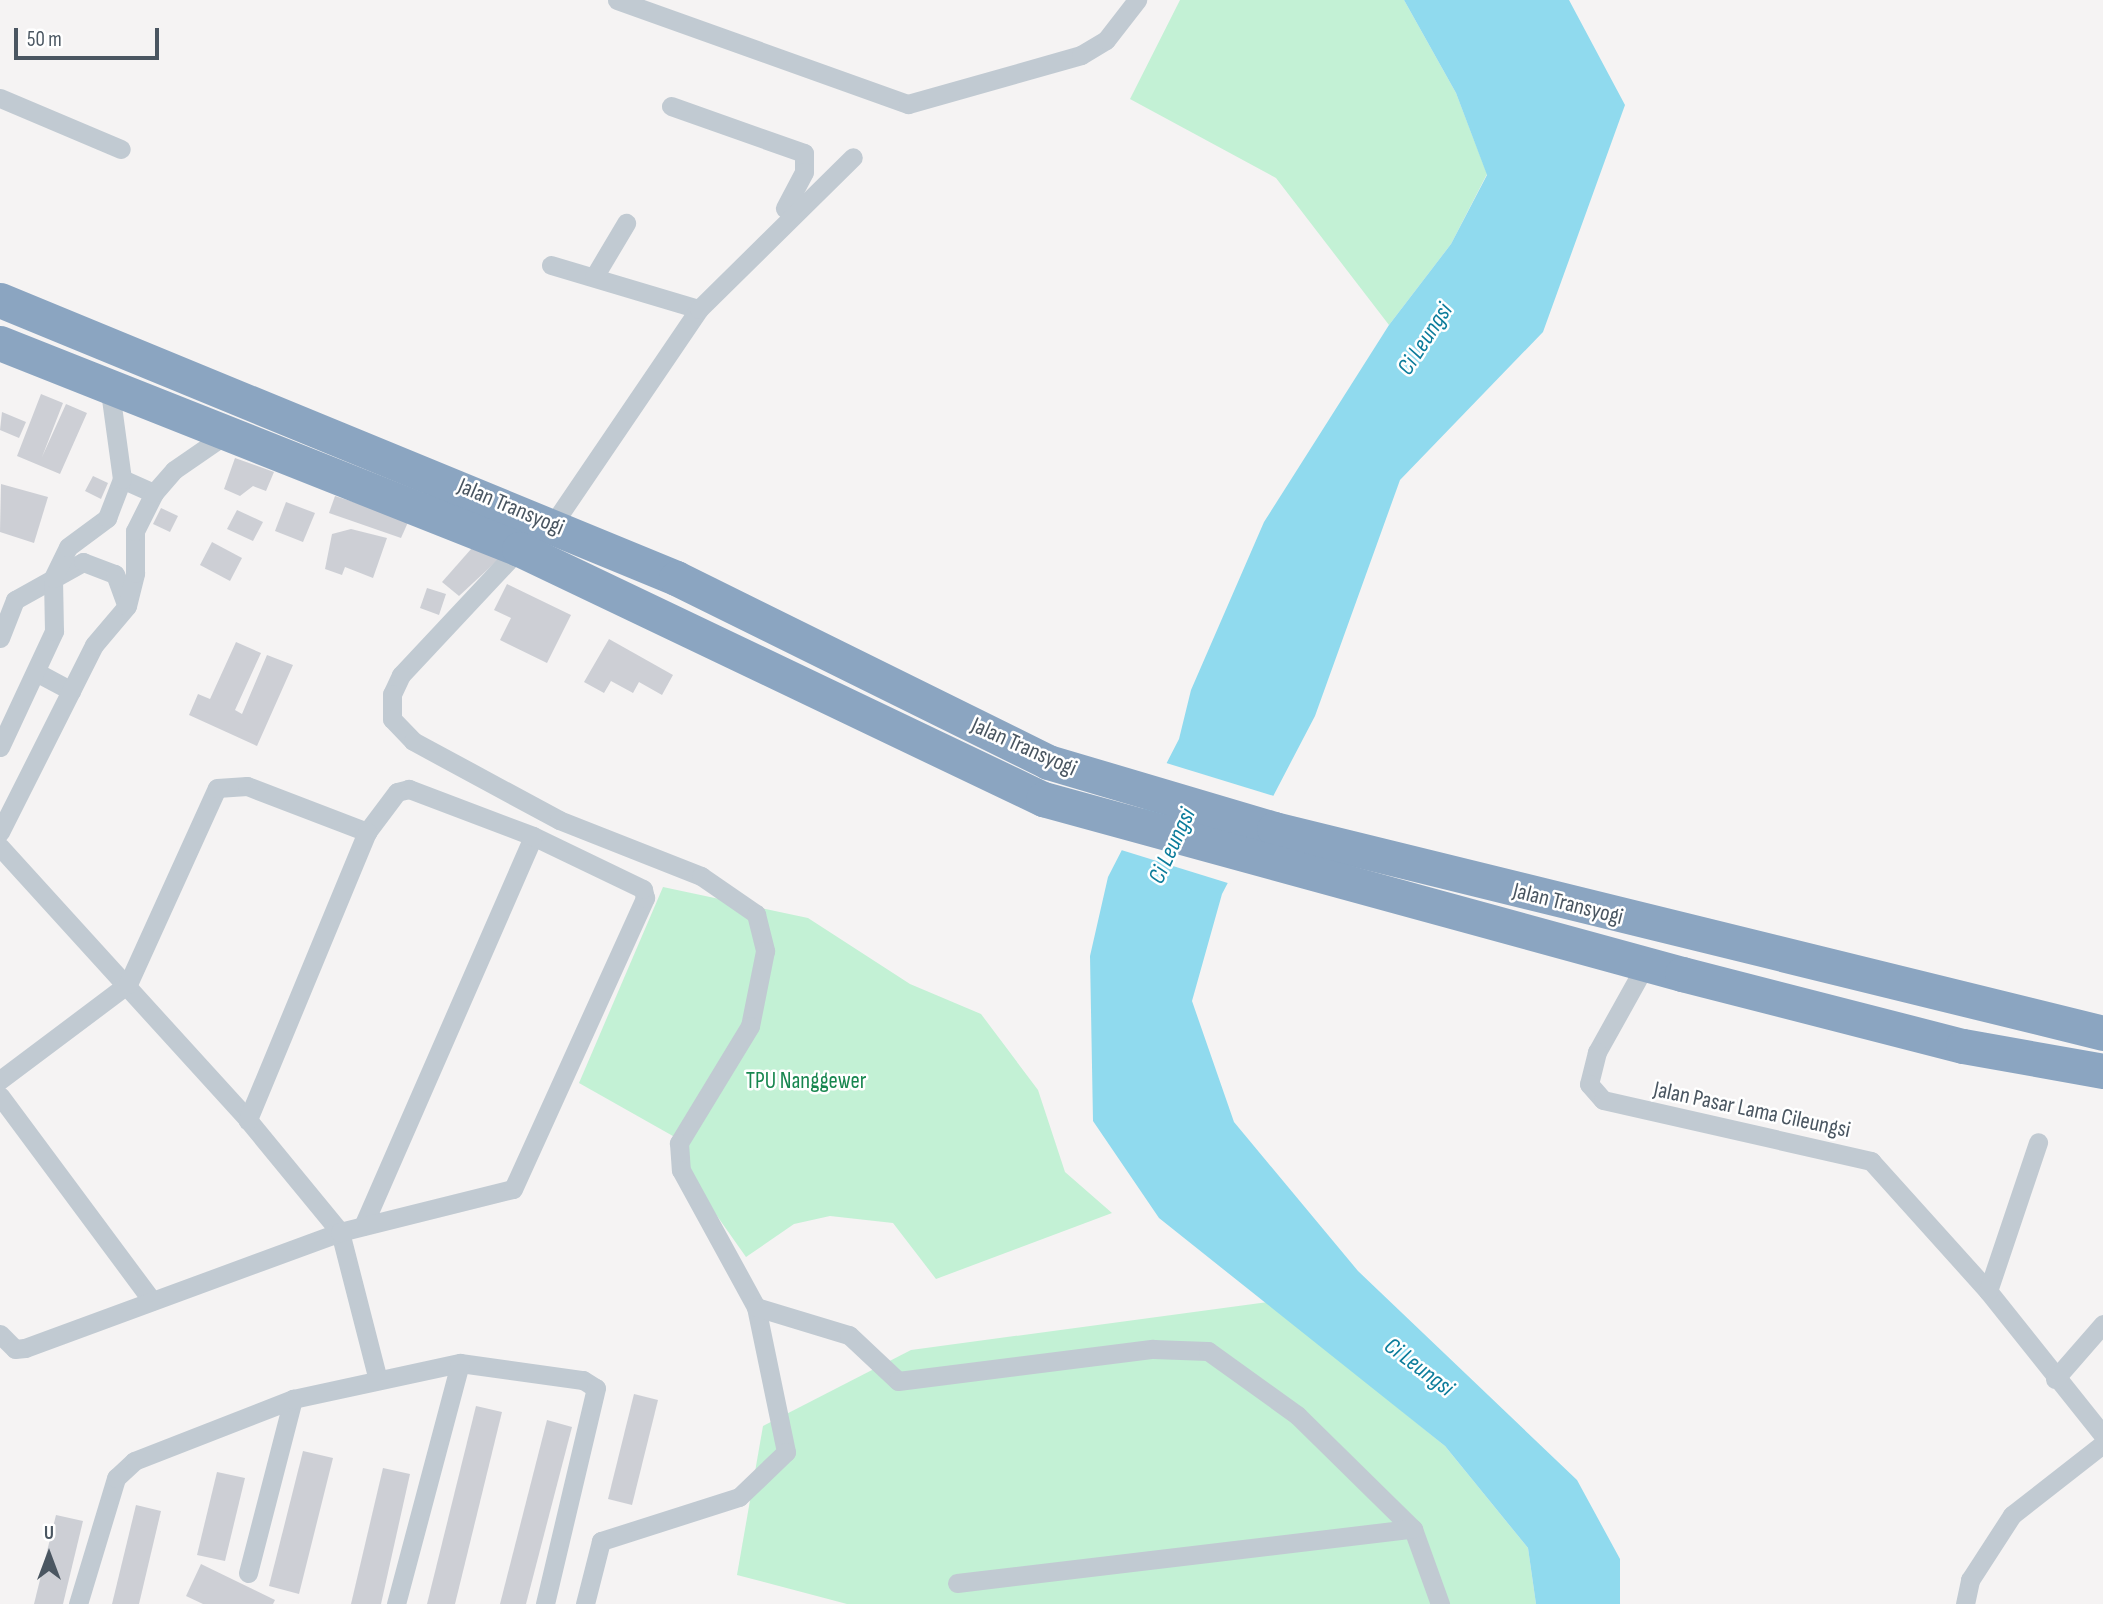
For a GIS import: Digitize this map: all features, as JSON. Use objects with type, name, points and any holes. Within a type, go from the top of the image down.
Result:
[{"type":"highway","name":"Jalan Transyogi","points":[[0,300],[553,524],[676,578],[1023,751],[1122,787],[1275,829],[2103,1033]]},
{"type":"highway","name":"Jalan Transyogi","points":[[0,343],[109,384],[519,549],[1002,780],[1105,818],[1262,862],[1963,1046],[2103,1071]]},
{"type":"street","points":[[617,0],[908,104],[1081,55],[1106,40],[1137,0]]},
{"type":"street","points":[[0,98],[121,149]]},
{"type":"street","points":[[553,524],[691,307],[795,195],[804,153],[671,106]]},
{"type":"street","points":[[691,307],[853,157]]},
{"type":"street","points":[[594,277],[626,223]]},
{"type":"street","points":[[551,265],[691,307]]},
{"type":"street","points":[[0,747],[54,631],[53,578],[68,547],[107,518],[122,479],[109,384]]},
{"type":"street","points":[[0,832],[94,645],[127,606],[135,573],[135,530],[154,493],[174,470],[229,432]]},
{"type":"street","points":[[122,479],[154,493]]},
{"type":"street","points":[[519,549],[401,675],[392,694],[392,719],[413,741],[558,820],[701,876],[756,914],[765,951],[750,1026],[679,1143],[681,1170],[746,1284],[756,1307],[786,1452],[739,1497],[601,1541],[585,1604]]},
{"type":"street","points":[[0,638],[15,600],[83,562],[100,565],[124,589],[127,606]]},
{"type":"street","points":[[36,672],[71,691]]},
{"type":"street","points":[[0,1080],[128,984],[216,788],[247,786],[368,832]]},
{"type":"street","points":[[0,1334],[15,1349],[25,1348],[340,1232],[513,1189],[645,898],[639,885],[533,836],[409,789],[393,795],[368,832],[248,1119]]},
{"type":"street","points":[[363,1226],[533,836]]},
{"type":"street","points":[[0,847],[128,984],[248,1119],[340,1232],[377,1376]]},
{"type":"street","name":"Jalan Pasar Lama Cileungsi","points":[[1646,964],[1597,1052],[1589,1084],[1603,1100],[1871,1161],[1988,1292],[2055,1379],[2103,1435]]},
{"type":"street","points":[[0,1096],[152,1301]]},
{"type":"street","points":[[1988,1292],[2038,1142]]},
{"type":"street","points":[[756,1307],[849,1335],[898,1381],[1164,1348],[1208,1351],[1297,1415],[1413,1529],[1440,1604]]},
{"type":"street","points":[[2055,1379],[2103,1324]]},
{"type":"street","points":[[396,1604],[460,1363]]},
{"type":"street","points":[[78,1604],[116,1478],[134,1461],[293,1399],[377,1376],[460,1363],[583,1380],[596,1388],[545,1604]]},
{"type":"street","points":[[248,1573],[293,1399]]},
{"type":"street","points":[[1965,1604],[1970,1580],[2012,1515],[2103,1444]]},
{"type":"street","points":[[957,1583],[1413,1529]]},
{"type":"green space","points":[[1180,0],[1404,0],[1456,93],[1487,174],[1451,244],[1389,325],[1276,178],[1130,99]]},
{"type":"green space","name":"TPU Nanggewer","points":[[663,887],[808,918],[910,984],[981,1014],[1038,1090],[1065,1172],[1112,1213],[936,1279],[893,1223],[830,1216],[794,1224],[746,1257],[698,1189],[680,1140],[579,1083]]},
{"type":"green space","points":[[1268,1302],[1445,1446],[1528,1548],[1536,1604],[847,1604],[737,1575],[763,1426],[911,1350]]},
{"type":"water","name":"Ci Leungsi","points":[[1404,0],[1569,0],[1625,105],[1543,332],[1400,480],[1315,716],[1222,894],[1192,1001],[1234,1122],[1358,1271],[1577,1480],[1620,1559],[1620,1604],[1536,1604],[1528,1548],[1445,1446],[1159,1218],[1093,1121],[1090,956],[1108,877],[1179,739],[1191,690],[1264,522],[1389,325],[1451,244],[1487,175],[1456,93]]},
{"type":"pier","points":[[1163,762],[1277,797],[1255,838],[1142,803]]},
{"type":"pier","points":[[1139,809],[1253,843],[1231,884],[1118,849]]},
{"type":"building","points":[[41,394],[63,403],[42,457],[66,404],[87,413],[60,474],[17,456]]},
{"type":"building","points":[[2,412],[26,422],[19,438],[0,430]]},
{"type":"building","points":[[235,458],[274,472],[266,491],[253,486],[240,496],[224,489]]},
{"type":"building","points":[[93,476],[108,483],[101,499],[85,491]]},
{"type":"building","points":[[1,484],[48,497],[34,543],[0,532]]},
{"type":"building","points":[[335,496],[409,520],[401,538],[329,513]]},
{"type":"building","points":[[286,502],[315,513],[303,542],[275,531]]},
{"type":"building","points":[[161,508],[178,516],[170,532],[153,524]]},
{"type":"building","points":[[237,510],[263,522],[253,541],[227,529]]},
{"type":"building","points":[[351,529],[387,538],[373,578],[345,567],[342,575],[325,569],[332,534]]},
{"type":"building","points":[[479,540],[500,558],[459,596],[442,582]]},
{"type":"building","points":[[212,542],[242,558],[230,581],[200,565]]},
{"type":"building","points":[[507,584],[571,615],[547,663],[500,640],[511,618],[494,610]]},
{"type":"building","points":[[427,588],[446,594],[439,615],[420,608]]},
{"type":"building","points":[[609,639],[673,675],[662,695],[639,682],[633,693],[611,681],[604,693],[584,682]]},
{"type":"building","points":[[236,642],[261,653],[235,710],[242,714],[267,655],[293,665],[257,746],[189,715],[198,694],[210,699]]},
{"type":"building","points":[[634,1394],[658,1400],[632,1505],[608,1499]]},
{"type":"building","points":[[476,1406],[502,1412],[455,1604],[427,1604]]},
{"type":"building","points":[[547,1420],[572,1427],[526,1604],[500,1604]]},
{"type":"building","points":[[303,1451],[333,1458],[299,1594],[269,1586]]},
{"type":"building","points":[[383,1468],[410,1474],[381,1604],[351,1604]]},
{"type":"building","points":[[217,1472],[245,1478],[225,1561],[197,1555]]},
{"type":"building","points":[[136,1505],[161,1511],[139,1604],[112,1604]]},
{"type":"building","points":[[56,1515],[83,1521],[63,1604],[34,1604]]},
{"type":"building","points":[[201,1564],[275,1600],[273,1604],[203,1604],[186,1596]]}]
